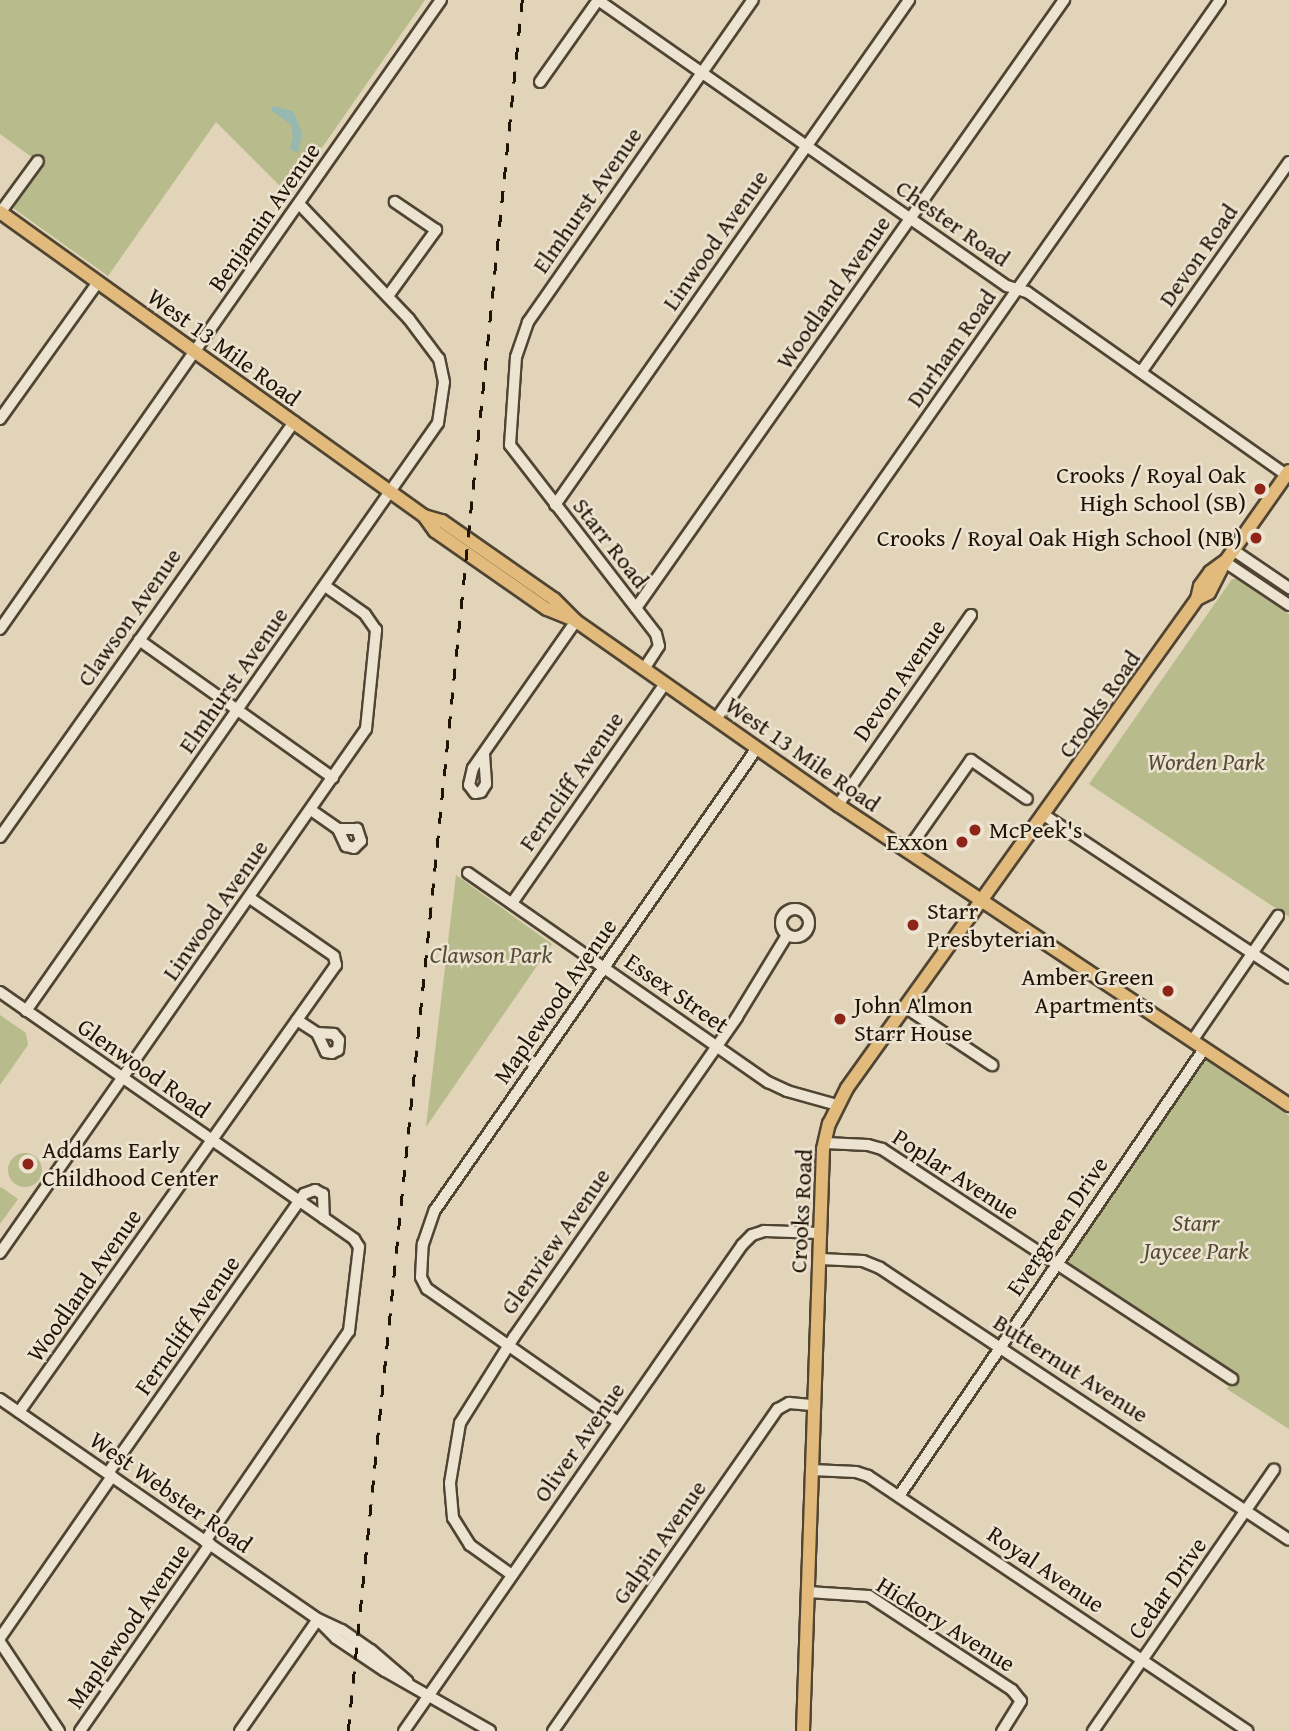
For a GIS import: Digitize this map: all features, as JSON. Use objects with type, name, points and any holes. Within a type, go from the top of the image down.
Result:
[{"type":"main road","name":"West 13 Mile Road","points":[[0,213],[392,492],[424,516],[435,531],[537,603],[576,621],[838,805],[1289,1105]]},
{"type":"main road","name":"Crooks Road","points":[[803,1731],[820,1233],[825,1143],[837,1105],[981,899],[1198,600],[1209,593],[1225,562],[1287,473]]},
{"type":"street","name":"Benjamin Avenue","points":[[0,629],[441,0]]},
{"type":"street","points":[[540,82],[598,0]]},
{"type":"street","name":"Chester Road","points":[[598,0],[1007,286],[1027,292],[1287,473]]},
{"type":"street","name":"Elmhurst Avenue","points":[[510,445],[516,357],[522,332],[753,0]]},
{"type":"street","name":"Linwood Avenue","points":[[555,505],[909,0]]},
{"type":"street","name":"Woodland Avenue","points":[[636,608],[1064,0]]},
{"type":"street","name":"Durham Road","points":[[716,719],[1220,0]]},
{"type":"street","points":[[0,213],[38,160]]},
{"type":"street","name":"Devon Road","points":[[1141,372],[1289,162]]},
{"type":"street","points":[[299,204],[388,296],[436,230],[395,202]]},
{"type":"street","points":[[0,419],[98,282]]},
{"type":"street","name":"Elmhurst Avenue","points":[[26,1011],[437,427],[444,382],[441,363],[388,296]]},
{"type":"street","name":"Clawson Avenue","points":[[0,837],[294,422]]},
{"type":"street","name":"Starr Road","points":[[510,445],[636,608],[659,642],[644,669]]},
{"type":"street","points":[[1233,550],[1289,588]]},
{"type":"street","points":[[1225,562],[1289,605]]},
{"type":"street","points":[[1261,586],[1268,574]]},
{"type":"street","name":"Linwood Avenue","points":[[0,1252],[367,727],[377,636],[373,622],[325,586]]},
{"type":"street","name":"Devon Avenue","points":[[838,805],[971,615]]},
{"type":"street","points":[[484,754],[576,621]]},
{"type":"street","points":[[139,640],[333,778]]},
{"type":"street","name":"Ferncliff Avenue","points":[[512,903],[665,684]]},
{"type":"street","name":"Maplewood Avenue","points":[[508,1346],[427,1289],[421,1277],[423,1244],[435,1210],[757,748]]},
{"type":"street","points":[[911,853],[951,800],[952,790],[971,760],[1027,799]]},
{"type":"street","points":[[311,810],[338,829]]},
{"type":"street","points":[[1044,815],[1289,978]]},
{"type":"street","name":"Essex Street","points":[[468,873],[780,1089],[837,1105]]},
{"type":"street","name":"Woodland Avenue","points":[[19,1412],[337,960],[250,898]]},
{"type":"street","points":[[1192,1041],[1278,916]]},
{"type":"street","name":"Glenview Avenue","points":[[512,1575],[464,1538],[455,1524],[450,1503],[453,1458],[460,1423],[508,1346],[717,1046],[787,934]]},
{"type":"street","name":"Glenwood Road","points":[[0,992],[354,1239],[360,1249]]},
{"type":"street","points":[[905,1007],[992,1065]]},
{"type":"street","points":[[297,1020],[317,1034]]},
{"type":"street","name":"Evergreen Drive","points":[[899,1496],[1204,1049]]},
{"type":"street","name":"Poplar Avenue","points":[[825,1143],[868,1145],[882,1149],[1232,1379]]},
{"type":"street","points":[[300,1201],[307,1193],[315,1190],[321,1192],[325,1204],[324,1218]]},
{"type":"street","name":"Ferncliff Avenue","points":[[0,1640],[110,1475],[300,1201]]},
{"type":"street","name":"Oliver Avenue","points":[[404,1731],[747,1240],[764,1231],[820,1233]]},
{"type":"street","name":"Maplewood Avenue","points":[[80,1731],[349,1331],[360,1249]]},
{"type":"street","name":"Butternut Avenue","points":[[820,1259],[873,1264],[1289,1540]]},
{"type":"street","points":[[508,1346],[618,1422]]},
{"type":"street","name":"Galpin Avenue","points":[[553,1731],[778,1409],[789,1403],[814,1405]]},
{"type":"street","name":"West Webster Road","points":[[2,1405],[19,1412],[318,1619],[336,1637],[385,1671],[407,1681],[490,1731]]},
{"type":"street","name":"Cedar Drive","points":[[1093,1731],[1274,1469]]},
{"type":"street","name":"Royal Avenue","points":[[812,1470],[862,1473],[1247,1731]]},
{"type":"street","name":"Hickory Avenue","points":[[808,1592],[869,1596],[1012,1690],[1021,1701],[1002,1731]]},
{"type":"street","points":[[240,1731],[318,1619]]},
{"type":"street","points":[[0,1640],[59,1731]]},
{"type":"green space","points":[[0,0],[425,0],[289,195],[216,122],[108,276],[13,208],[44,166],[0,134]]},
{"type":"green space","name":"Worden Park","points":[[1232,579],[1238,579],[1289,614],[1289,917],[1089,784]]},
{"type":"green space","name":"Clawson Park","points":[[456,875],[552,944],[426,1127]]},
{"type":"green space","points":[[0,1015],[26,1033],[28,1045],[0,1085]]},
{"type":"green space","name":"Starr Jaycee Park","points":[[1203,1058],[1289,1116],[1289,1429],[1227,1389],[1236,1375],[1066,1263]]},
{"type":"green space","points":[[25,1153],[37,1158],[42,1170],[37,1182],[25,1187],[13,1182],[8,1170],[13,1158]]},
{"type":"green space","points":[[0,1188],[18,1199],[0,1224]]},
{"type":"water","points":[[273,106],[293,111],[302,133],[298,153],[290,149],[293,137],[291,125],[271,110]]},
{"type":"railway","points":[[348,1731],[522,0]]},
{"type":"place","name":"Crooks / Royal Oak High School (SB)","points":[[1260,489]]},
{"type":"place","name":"Crooks / Royal Oak High School (NB)","points":[[1256,538]]},
{"type":"place","name":"McPeek's","points":[[975,830]]},
{"type":"place","name":"Exxon","points":[[962,842]]},
{"type":"place","name":"Starr Presbyterian","points":[[913,925]]},
{"type":"place","name":"Amber Green Apartments","points":[[1168,991]]},
{"type":"place","name":"John Almon Starr House","points":[[840,1019]]},
{"type":"place","name":"Addams Early Childhood Center","points":[[28,1164]]}]
